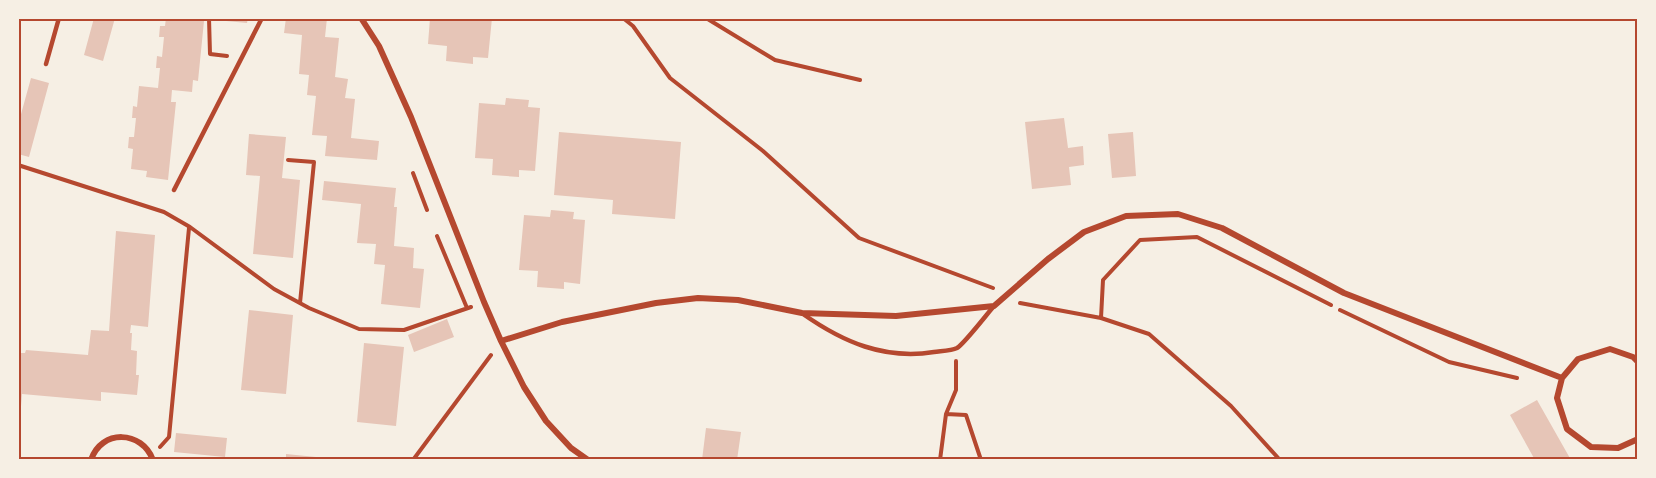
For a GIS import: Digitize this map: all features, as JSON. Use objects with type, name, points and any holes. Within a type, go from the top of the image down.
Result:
[{"type":"street","points":[[361,18],[380,45],[484,302],[524,387],[546,421],[571,448],[588,460]]},
{"type":"street","points":[[501,341],[562,322],[656,303],[698,298],[738,300],[802,313],[896,316],[994,306],[1048,259],[1084,232],[1126,216],[1178,214],[1222,228],[1344,293],[1562,378]]},
{"type":"street","points":[[1638,362],[1633,357],[1610,350],[1578,359],[1562,378],[1557,398],[1567,429],[1591,447],[1618,448],[1638,439]]},
{"type":"street","points":[[91,460],[94,451],[105,441],[128,437],[142,444],[152,458]]},
{"type":"lane","points":[[46,64],[59,18]]},
{"type":"lane","points":[[174,189],[262,18]]},
{"type":"lane","points":[[802,313],[825,329],[863,346],[891,354],[927,353],[957,348],[994,306]]},
{"type":"path","points":[[209,18],[210,54],[242,58]]},
{"type":"path","points":[[623,18],[633,26],[670,78],[764,151],[859,238],[1008,293],[1020,303],[1101,318],[1149,334],[1231,406],[1280,460]]},
{"type":"path","points":[[706,18],[776,60],[860,80]]},
{"type":"path","points":[[288,160],[314,162],[300,303]]},
{"type":"path","points":[[18,165],[164,212],[189,227],[274,289],[300,303],[359,328],[404,330],[484,302]]},
{"type":"path","points":[[413,173],[427,210]]},
{"type":"path","points":[[152,458],[169,437],[189,227]]},
{"type":"path","points":[[437,236],[467,308]]},
{"type":"path","points":[[1101,318],[1103,280],[1140,240],[1197,237],[1288,285],[1449,362],[1526,381]]},
{"type":"path","points":[[413,460],[501,341]]},
{"type":"path","points":[[940,460],[946,414],[956,390],[957,348]]},
{"type":"path","points":[[950,370],[956,369]]},
{"type":"path","points":[[946,414],[966,415],[981,460]]},
{"type":"building","points":[[94,18],[115,18],[103,61],[84,55]]},
{"type":"building","points":[[166,18],[199,18],[199,21],[204,21],[198,81],[193,80],[192,92],[172,90],[171,102],[176,102],[168,180],[146,177],[147,171],[131,169],[133,149],[128,148],[129,137],[134,137],[136,118],[132,118],[133,106],[137,107],[139,86],[158,88],[160,68],[156,68],[157,56],[162,57],[164,37],[159,37],[160,26],[165,26]]},
{"type":"building","points":[[226,18],[248,18],[247,23],[226,21]]},
{"type":"building","points":[[286,18],[327,18],[325,37],[339,38],[335,77],[348,79],[345,98],[355,99],[351,138],[379,141],[377,160],[325,156],[327,136],[312,135],[316,96],[307,95],[309,75],[299,74],[302,35],[284,33]]},
{"type":"building","points":[[430,18],[492,18],[488,58],[473,57],[473,64],[446,61],[447,46],[428,44]]},
{"type":"building","points":[[31,78],[49,83],[29,157],[18,154],[18,125]]},
{"type":"building","points":[[506,98],[529,100],[528,107],[540,108],[535,171],[519,170],[519,177],[492,175],[493,159],[475,158],[479,103],[505,105]]},
{"type":"building","points":[[1064,118],[1068,148],[1083,146],[1084,165],[1069,167],[1071,185],[1032,189],[1025,122]]},
{"type":"building","points":[[559,132],[681,142],[675,219],[612,214],[613,200],[554,195]]},
{"type":"building","points":[[1133,132],[1136,176],[1112,178],[1108,134]]},
{"type":"building","points":[[249,134],[286,137],[282,178],[300,180],[293,258],[253,254],[260,176],[246,175]]},
{"type":"building","points":[[324,181],[396,188],[394,246],[414,248],[413,268],[424,269],[420,308],[381,304],[385,265],[374,264],[376,244],[357,243],[361,204],[322,200]]},
{"type":"building","points":[[551,210],[574,212],[573,219],[585,220],[580,284],[564,282],[564,289],[537,287],[538,271],[519,270],[524,215],[550,217]]},
{"type":"building","points":[[116,231],[155,235],[148,327],[131,325],[130,333],[132,333],[131,350],[137,351],[136,375],[139,375],[137,395],[101,392],[101,401],[22,394],[20,419],[18,419],[18,353],[25,353],[26,350],[88,355],[91,330],[109,331]]},
{"type":"building","points":[[249,310],[293,315],[286,394],[241,390]]},
{"type":"building","points":[[447,319],[454,337],[414,352],[408,335]]},
{"type":"building","points":[[364,343],[404,347],[396,426],[357,422]]},
{"type":"building","points":[[1537,400],[1571,460],[1535,460],[1510,415]]},
{"type":"building","points":[[706,428],[741,432],[737,460],[702,460]]},
{"type":"building","points":[[176,433],[227,438],[225,457],[174,452]]},
{"type":"building","points":[[286,454],[326,458],[325,460],[286,460]]}]
